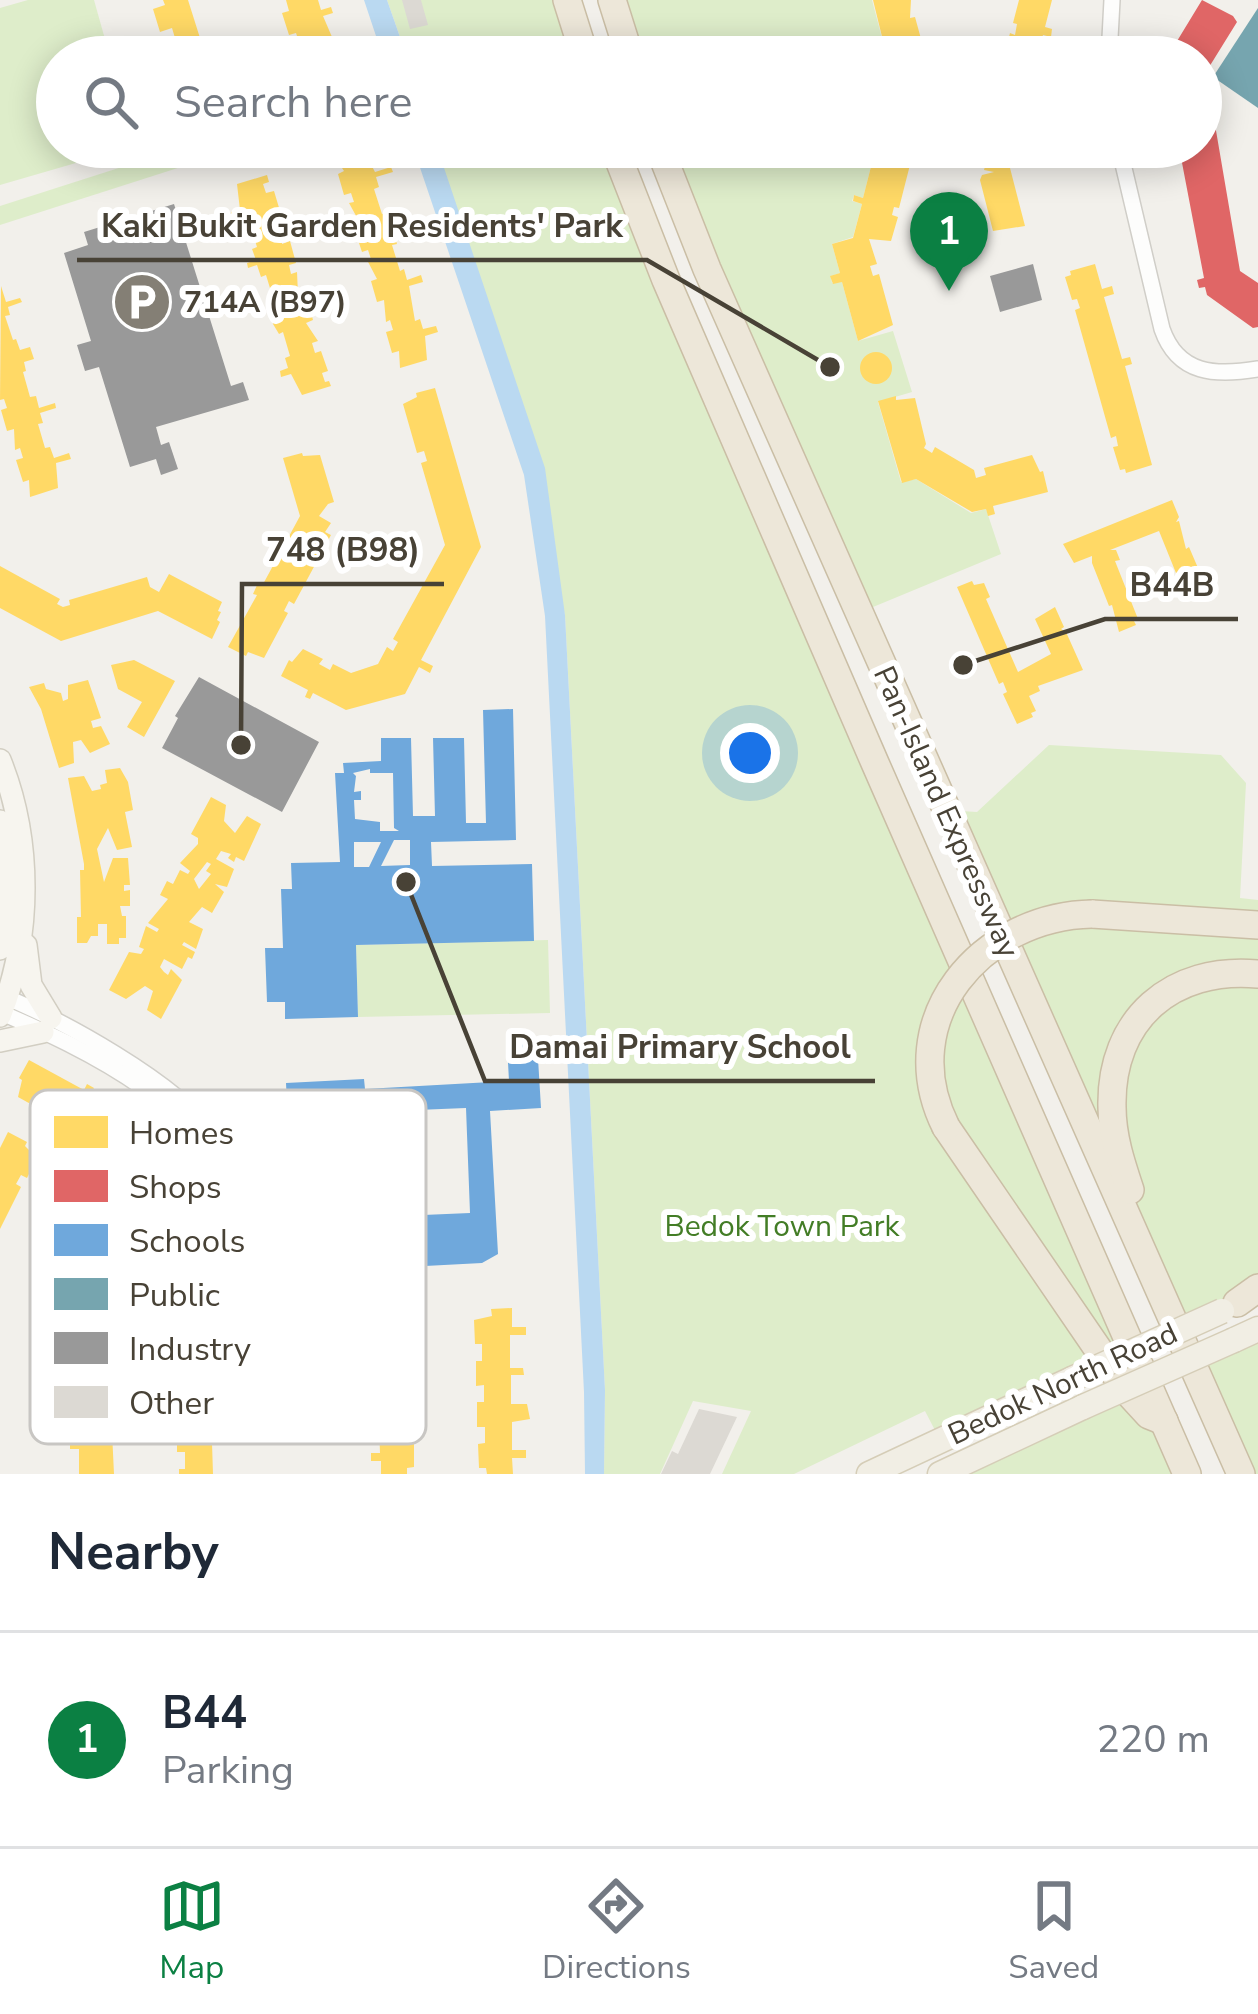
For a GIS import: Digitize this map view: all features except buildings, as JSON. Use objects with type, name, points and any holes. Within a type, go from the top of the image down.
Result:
[{"type":"highway","points":[[567,0],[578,36]]},
{"type":"highway","points":[[612,0],[623,36]]},
{"type":"highway","name":"Pan-Island Expressway","points":[[622,168],[666,280],[1187,1474]]},
{"type":"highway","name":"Pan-Island Expressway","points":[[668,168],[717,290],[1241,1474]]},
{"type":"highway","points":[[1164,1420],[1150,1415],[1126,1390],[946,1126],[933,1082],[934,1041],[942,1011],[978,955],[1011,932],[1048,918],[1092,914],[1258,926]]},
{"type":"highway","points":[[1160,1292],[1113,1130],[1116,1061],[1136,1022],[1174,988],[1207,976],[1258,974]]},
{"type":"main road","points":[[0,760],[19,819],[31,986],[47,1025],[0,1041]]},
{"type":"main road","points":[[0,821],[6,880],[0,949]]},
{"type":"main road","points":[[2,1007],[23,903]]},
{"type":"main road","name":"Bedok North Road","points":[[868,1474],[1244,1298]]},
{"type":"main road","name":"Bedok North Road","points":[[940,1474],[1258,1329]]},
{"type":"street","points":[[1109,36],[1112,0]]},
{"type":"street","points":[[1124,168],[1169,346],[1182,360],[1207,373],[1258,368]]},
{"type":"street","points":[[2,1007],[100,1045],[163,1090]]},
{"type":"street","points":[[47,1025],[141,1090]]},
{"type":"green space","points":[[28,0],[94,0],[104,36],[36,36],[36,168],[59,168],[0,185],[0,8]]},
{"type":"green space","points":[[387,0],[557,0],[567,36],[400,36]]},
{"type":"green space","points":[[617,0],[872,0],[881,36],[628,36]]},
{"type":"green space","points":[[119,168],[178,168],[0,225],[0,206]]},
{"type":"green space","name":"Bedok Town Park","points":[[443,168],[611,168],[957,971],[930,1098],[1099,1363],[939,1438],[925,1411],[794,1474],[722,1474],[751,1411],[693,1401],[660,1474],[604,1474],[605,1390],[565,615]]},
{"type":"green space","points":[[672,168],[871,168],[863,198],[854,195],[852,201],[862,204],[853,237],[832,244],[840,273],[831,276],[832,283],[842,282],[858,341],[893,331],[912,392],[878,402],[901,482],[916,479],[971,513],[986,509],[1001,554],[861,612]]},
{"type":"green space","points":[[1049,745],[1221,755],[1246,783],[1240,898],[1258,900],[1258,1292],[1177,1331],[945,810],[977,812]]},
{"type":"green space","points":[[548,940],[550,1013],[358,1017],[356,945]]},
{"type":"green space","points":[[967,972],[1135,1348],[1106,1361],[982,1184],[932,1070]]},
{"type":"green space","points":[[1258,1329],[1258,1474],[1241,1474],[1190,1360]]},
{"type":"green space","points":[[1126,1390],[1187,1474],[940,1474]]},
{"type":"water","points":[[364,0],[387,0],[400,36],[376,36]]},
{"type":"water","points":[[420,168],[444,168],[545,468],[565,615],[605,1390],[604,1474],[585,1474],[545,616],[524,475]]},
{"type":"place","name":"B44","points":[[949,291]]},
{"type":"place","name":"714A (B97)","points":[[142,302]]},
{"type":"place","name":"Kaki Bukit Garden Residents' Park","points":[[830,367]]},
{"type":"place","name":"B44B","points":[[963,665]]},
{"type":"place","name":"748 (B98)","points":[[241,745]]},
{"type":"place","name":"Damai Primary School","points":[[406,882]]}]
